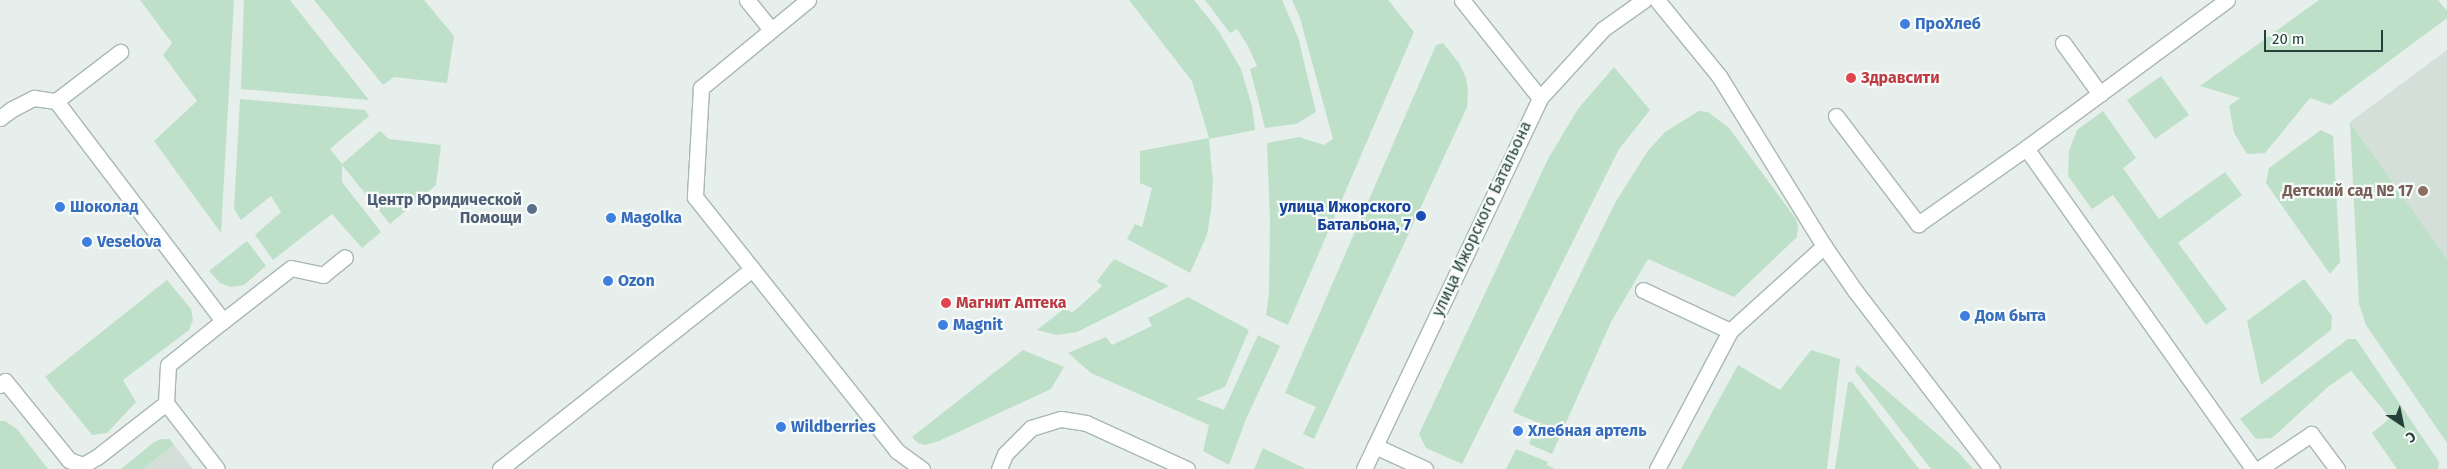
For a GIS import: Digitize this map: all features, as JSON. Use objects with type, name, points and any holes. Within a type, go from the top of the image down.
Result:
[{"type":"street","points":[[747,0],[771,30]]},
{"type":"street","points":[[808,0],[701,88],[695,197],[897,451],[922,469]]},
{"type":"street","points":[[1462,0],[1540,98]]},
{"type":"street","name":"улица Ижорского Батальона","points":[[1364,469],[1540,98],[1603,30],[1644,0]]},
{"type":"street","points":[[1657,0],[1719,76],[1824,246],[1856,292],[1992,469]]},
{"type":"street","points":[[1836,116],[1918,224],[2026,148],[2227,0]]},
{"type":"street","points":[[2063,43],[2100,94]]},
{"type":"street","points":[[0,118],[12,109],[34,98],[56,100],[120,52]]},
{"type":"street","points":[[56,100],[223,321]]},
{"type":"street","points":[[2026,148],[2252,469]]},
{"type":"street","points":[[1657,469],[1730,331],[1824,246]]},
{"type":"street","points":[[217,469],[166,403],[168,365],[291,268],[323,274],[345,257]]},
{"type":"street","points":[[500,469],[752,269]]},
{"type":"street","points":[[1643,290],[1730,331]]},
{"type":"street","points":[[0,385],[5,381],[69,460],[83,465],[97,458],[166,403]]},
{"type":"street","points":[[998,469],[1005,454],[1030,428],[1061,419],[1086,423],[1188,469]]},
{"type":"street","points":[[2259,469],[2312,434],[2337,469]]},
{"type":"street","points":[[1375,446],[1425,469]]},
{"type":"shaded area","name":"Детский сад № 17","points":[[2447,50],[2447,259],[2350,122]]},
{"type":"shaded area","points":[[174,445],[193,469],[143,469]]},
{"type":"green space","points":[[140,0],[234,0],[221,233],[154,141],[197,101],[163,55],[172,43]]},
{"type":"green space","points":[[244,0],[290,0],[369,100],[241,89]]},
{"type":"green space","points":[[314,0],[424,0],[454,36],[447,83],[394,77],[383,85]]},
{"type":"green space","points":[[1129,0],[1194,0],[1218,30],[1241,69],[1252,106],[1255,130],[1209,139],[1213,182],[1211,210],[1207,235],[1190,273],[1127,239],[1135,224],[1142,227],[1152,188],[1140,183],[1140,151],[1209,138],[1192,81]]},
{"type":"green space","points":[[1205,0],[1282,0],[1298,37],[1316,112],[1296,124],[1265,128],[1250,69],[1257,66],[1248,46],[1237,29],[1230,33]]},
{"type":"green space","points":[[1292,0],[1388,0],[1414,32],[1288,325],[1266,315],[1269,292],[1270,221],[1267,143],[1299,137],[1324,145],[1333,139],[1300,18]]},
{"type":"green space","points":[[2319,0],[2438,0],[2447,11],[2447,18],[2330,105],[2310,98],[2265,153],[2247,154],[2234,133],[2229,106],[2240,98],[2200,86]]},
{"type":"green space","points":[[1443,43],[1459,63],[1466,78],[1468,91],[1467,107],[1314,439],[1303,434],[1316,407],[1285,393],[1436,45]]},
{"type":"green space","points":[[1614,67],[1650,110],[1619,149],[1462,464],[1426,448],[1419,434],[1548,159],[1578,109]]},
{"type":"green space","points":[[2161,76],[2189,115],[2155,139],[2127,100]]},
{"type":"green space","points":[[240,99],[365,110],[369,116],[330,149],[342,164],[380,131],[389,139],[441,145],[436,185],[390,224],[342,165],[342,182],[381,232],[362,248],[332,214],[273,260],[255,235],[281,212],[271,196],[241,220],[234,209]]},
{"type":"green space","points":[[1699,111],[1708,112],[1729,128],[1796,219],[1798,226],[1797,237],[1734,297],[1648,259],[1611,322],[1552,454],[1529,444],[1538,423],[1513,412],[1615,203],[1647,152],[1665,132]]},
{"type":"green space","points":[[2103,111],[2136,158],[2123,168],[2159,219],[2225,172],[2242,195],[2178,243],[2227,309],[2206,325],[2113,195],[2092,209],[2068,176],[2069,151],[2077,130]]},
{"type":"green space","points":[[2350,122],[2447,259],[2447,443],[2366,325],[2359,304]]},
{"type":"green space","points":[[2321,130],[2333,136],[2340,262],[2330,274],[2266,183],[2269,168]]},
{"type":"green space","points":[[247,241],[266,266],[244,285],[231,287],[220,283],[209,271]]},
{"type":"green space","points":[[1114,259],[1169,286],[1077,332],[1057,335],[1037,330],[1065,308],[1072,313],[1102,286],[1097,281]]},
{"type":"green space","points":[[2304,279],[2332,316],[2331,330],[2261,385],[2247,321]]},
{"type":"green space","points":[[167,280],[191,309],[193,320],[189,330],[123,380],[136,402],[107,433],[92,435],[45,377]]},
{"type":"green space","points":[[1188,297],[1249,330],[1225,387],[1196,399],[1224,410],[1258,335],[1280,346],[1246,419],[1229,465],[1203,451],[1209,425],[1091,373],[1068,353],[1106,337],[1112,345],[1152,326],[1148,318]]},
{"type":"green space","points":[[2348,339],[2356,339],[2439,462],[2438,469],[2397,469],[2372,433],[2390,418],[2351,371],[2329,386],[2272,438],[2256,439],[2240,419]]},
{"type":"green space","points":[[1023,350],[1064,367],[1051,389],[939,441],[925,445],[918,443],[912,437]]},
{"type":"green space","points":[[1811,350],[1840,359],[1827,469],[1681,469],[1738,365],[1780,390]]},
{"type":"green space","points":[[1857,365],[1958,452],[1973,469],[1931,469],[1855,371]]},
{"type":"green space","points":[[1848,382],[1852,382],[1919,469],[1835,469]]},
{"type":"green space","points":[[0,421],[5,421],[17,429],[48,469],[0,469]]},
{"type":"green space","points":[[170,439],[174,445],[143,469],[121,469],[154,442]]},
{"type":"green space","points":[[1263,448],[1306,469],[1254,469]]},
{"type":"green space","points":[[1516,449],[1548,462],[1547,465],[1555,469],[1506,469]]},
{"type":"place","name":"ПроХлеб","points":[[1905,24]]},
{"type":"place","name":"Здравсити","points":[[1851,78]]},
{"type":"place","name":"Детский сад № 17","points":[[2423,191]]},
{"type":"place","name":"Шоколад","points":[[60,207]]},
{"type":"place","name":"Центр Юридической Помощи","points":[[532,209]]},
{"type":"place","name":"улица Ижорского Батальона, 7","points":[[1421,216]]},
{"type":"place","name":"Magolka","points":[[611,218]]},
{"type":"place","name":"Veselova","points":[[87,242]]},
{"type":"place","name":"Ozon","points":[[608,281]]},
{"type":"place","name":"Магнит Аптека","points":[[946,303]]},
{"type":"place","name":"Дом быта","points":[[1965,316]]},
{"type":"place","name":"Magnit","points":[[943,325]]},
{"type":"place","name":"Wildberries","points":[[781,427]]},
{"type":"place","name":"Хлебная артель","points":[[1518,431]]}]
